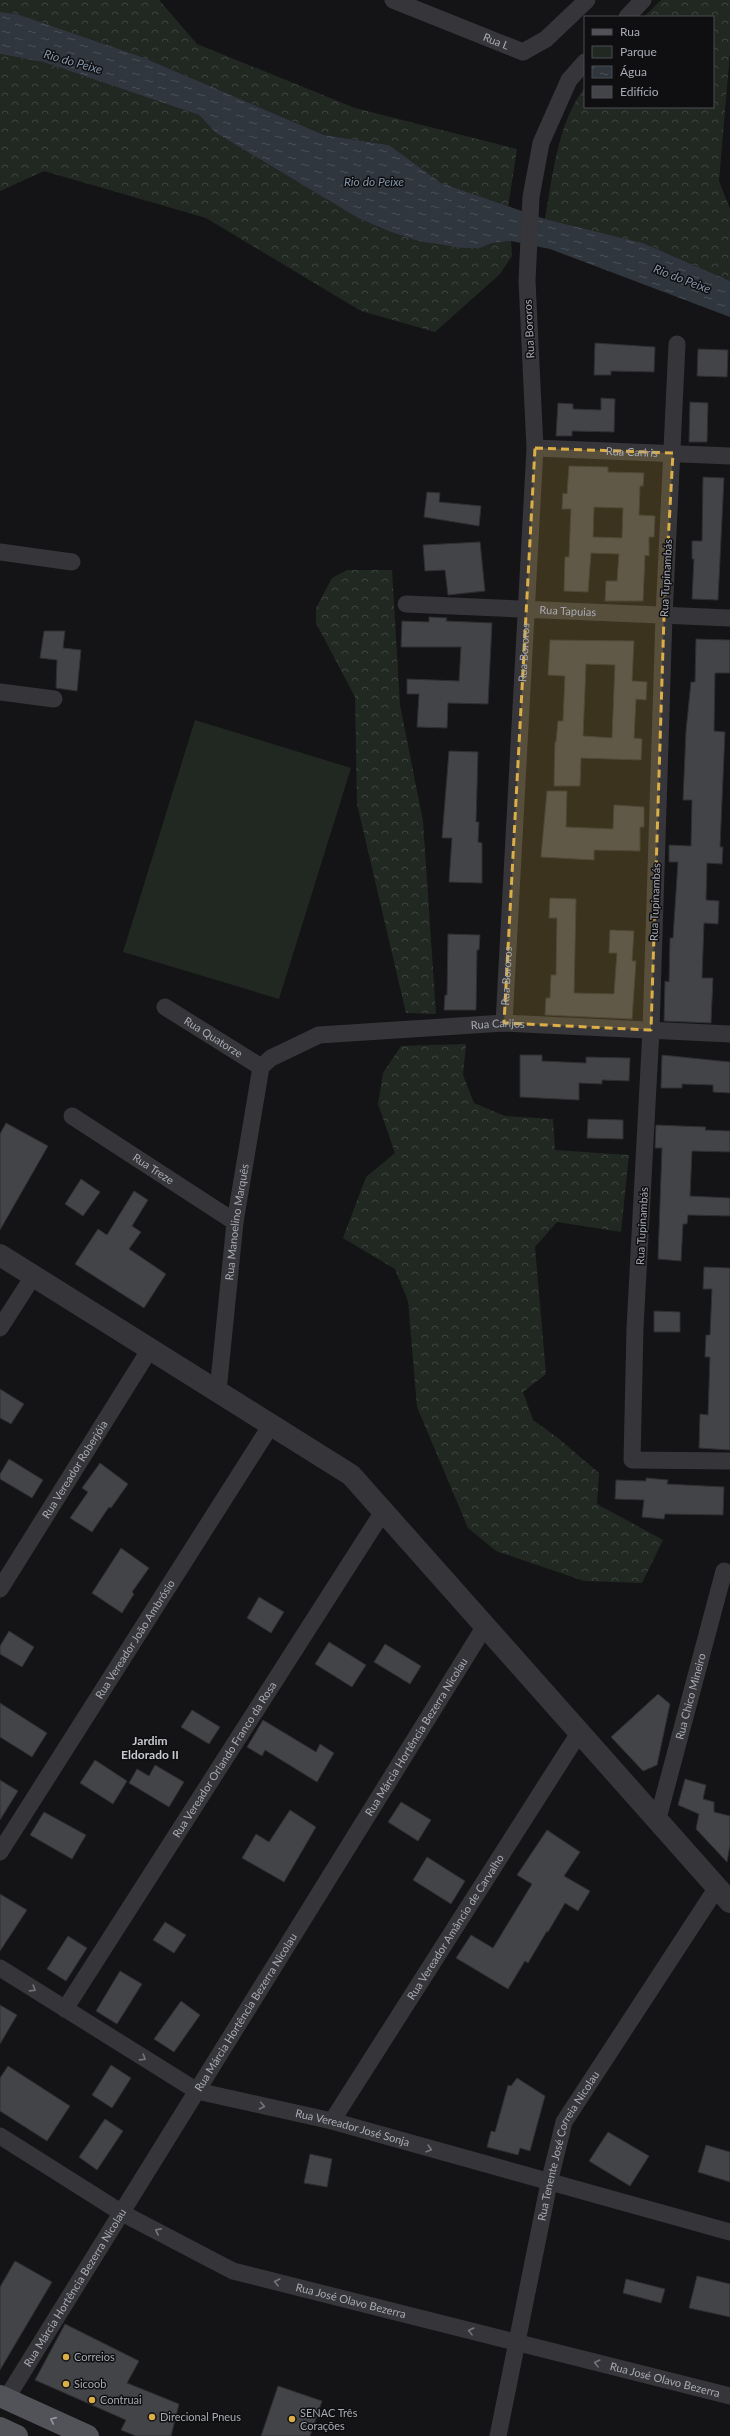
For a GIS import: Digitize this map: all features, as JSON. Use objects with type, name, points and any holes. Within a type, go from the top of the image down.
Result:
[{"type":"main road","points":[[3,2397],[88,2436]]},
{"type":"main road","points":[[0,2428],[17,2436]]},
{"type":"street","name":"Rua L","points":[[393,0],[523,52],[546,39],[587,0]]},
{"type":"street","points":[[628,16],[643,0]]},
{"type":"street","name":"Rua Bororos","points":[[504,1024],[535,448],[527,281],[531,197],[542,143],[569,80],[584,63]]},
{"type":"street","name":"Rua Tupinambás","points":[[677,344],[673,453],[664,616],[651,1030],[635,1328],[632,1460],[730,1461]]},
{"type":"street","name":"Rua Cariris","points":[[535,448],[730,456]]},
{"type":"street","points":[[0,552],[72,562]]},
{"type":"street","name":"Rua Tapuias","points":[[406,604],[730,618]]},
{"type":"street","points":[[0,692],[54,699]]},
{"type":"street","name":"Rua Quatorze","points":[[165,1007],[266,1062]]},
{"type":"street","name":"Rua Carijos","points":[[266,1062],[319,1035],[504,1024],[730,1034]]},
{"type":"street","name":"Rua Manoelino Marquês","points":[[218,1391],[235,1222],[266,1062]]},
{"type":"street","name":"Rua Treze","points":[[72,1116],[235,1222]]},
{"type":"street","points":[[0,1255],[150,1348],[271,1426],[352,1475],[656,1822],[723,1896]]},
{"type":"street","points":[[0,1328],[34,1275]]},
{"type":"street","name":"Rua Vereador Roberjóia","points":[[0,1590],[150,1348]]},
{"type":"street","name":"Rua Vereador João Ambrósio","points":[[0,1852],[271,1426]]},
{"type":"street","name":"Rua Vereador Orlando Franco da Rosa","points":[[65,2009],[384,1510]]},
{"type":"street","name":"Rua Chico Mineiro","points":[[656,1822],[724,1571]]},
{"type":"street","name":"Rua Márcia Hortência Bezerra Nicolau","points":[[3,2397],[122,2212],[485,1626]]},
{"type":"street","name":"Rua Vereador Amâncio de Carvalho","points":[[332,2121],[579,1733]]},
{"type":"street","name":"Rua Tenente José Correia Nicolau","points":[[498,2436],[549,2183],[564,2122],[723,1896]]},
{"type":"street","name":"Rua Vereador José Sonja","points":[[0,1968],[197,2091],[332,2121],[549,2183],[730,2232]]},
{"type":"street","name":"Rua José Olavo Bezerra","points":[[0,2136],[122,2212],[233,2271],[730,2396]]},
{"type":"highlighted area","points":[[535,448],[673,453],[664,616],[651,1030],[504,1023]]},
{"type":"green space","points":[[0,0],[159,0],[197,44],[355,108],[517,149],[508,207],[441,183],[389,145],[324,135],[142,57],[17,14],[0,12]]},
{"type":"green space","points":[[661,0],[730,0],[730,52],[719,181],[730,209],[730,281],[643,243],[545,219],[562,133],[568,117],[584,89],[584,108],[714,108],[714,16],[645,16]]},
{"type":"green space","points":[[0,54],[43,62],[199,115],[216,133],[358,218],[388,231],[418,241],[480,248],[492,243],[511,241],[512,256],[500,274],[435,332],[361,311],[206,218],[44,171],[0,191]]},
{"type":"green space","points":[[347,570],[392,570],[400,705],[423,821],[436,1014],[406,1013],[357,804],[355,697],[316,623],[316,608],[332,578]]},
{"type":"green space","points":[[195,720],[351,768],[279,999],[123,952]]},
{"type":"green space","points":[[466,1044],[463,1075],[474,1103],[505,1116],[553,1119],[555,1150],[629,1155],[621,1232],[557,1222],[535,1247],[546,1374],[523,1392],[533,1420],[558,1438],[599,1473],[597,1504],[663,1540],[642,1583],[584,1581],[496,1551],[468,1528],[417,1407],[408,1301],[395,1269],[343,1238],[366,1177],[395,1153],[378,1104],[383,1073],[401,1046]]},
{"type":"water","name":"Rio do Peixe","points":[[0,12],[17,14],[142,57],[324,135],[389,145],[441,183],[545,219],[643,243],[730,281],[730,317],[550,249],[511,241],[492,243],[480,248],[464,248],[418,241],[388,231],[358,218],[216,133],[199,115],[43,62],[0,54]]},
{"type":"building","points":[[595,343],[655,347],[654,372],[611,371],[611,375],[594,375]]},
{"type":"building","points":[[698,349],[728,350],[727,377],[697,376]]},
{"type":"building","points":[[601,398],[615,399],[614,432],[572,431],[572,436],[556,436],[558,403],[573,404],[573,409],[601,410]]},
{"type":"building","points":[[690,402],[708,403],[707,442],[689,442]]},
{"type":"building","points":[[569,466],[608,467],[608,472],[644,473],[643,486],[640,486],[639,515],[655,516],[654,537],[649,537],[649,556],[645,555],[643,601],[605,601],[606,581],[617,581],[619,554],[591,553],[588,592],[564,591],[565,557],[569,557],[571,509],[562,509],[563,493],[567,494]],"holes":[[[594,507],[623,508],[622,538],[593,537]]]},
{"type":"building","points":[[703,477],[724,478],[718,600],[692,599],[694,559],[692,559],[692,541],[702,541]]},
{"type":"building","points":[[427,492],[440,493],[439,502],[481,506],[479,526],[424,517]]},
{"type":"building","points":[[480,542],[485,591],[448,595],[445,570],[425,571],[423,545]]},
{"type":"building","points":[[429,617],[447,618],[446,621],[492,623],[488,704],[448,703],[447,728],[417,727],[419,694],[407,694],[407,679],[459,681],[461,647],[401,647],[402,621],[429,622]]},
{"type":"building","points":[[44,631],[65,631],[63,648],[81,650],[77,691],[56,688],[57,660],[40,658]]},
{"type":"building","points":[[696,639],[730,640],[730,673],[715,673],[714,731],[725,732],[720,847],[723,847],[722,864],[707,863],[706,900],[719,901],[718,924],[704,923],[702,978],[713,978],[711,1023],[664,1021],[665,981],[669,982],[670,938],[673,938],[678,862],[669,862],[669,845],[691,846],[692,800],[683,800],[686,731],[691,682],[695,682]]},
{"type":"building","points":[[550,640],[634,641],[632,681],[647,682],[646,700],[636,699],[634,738],[642,739],[641,760],[581,758],[580,786],[554,786],[555,742],[558,721],[563,721],[565,676],[548,675]],"holes":[[[586,664],[615,665],[612,738],[583,736]]]},
{"type":"building","points":[[449,751],[478,752],[476,822],[479,822],[478,842],[482,843],[482,883],[449,882],[452,838],[442,838]]},
{"type":"building","points":[[547,791],[567,791],[566,827],[613,829],[614,805],[644,807],[644,827],[640,827],[640,851],[594,850],[594,860],[541,857]]},
{"type":"building","points":[[550,898],[576,899],[574,993],[614,994],[617,953],[609,953],[610,930],[634,931],[632,961],[636,961],[632,1019],[545,1015],[546,998],[550,998],[551,975],[556,975],[557,918],[549,918]]},
{"type":"building","points":[[448,934],[480,935],[479,950],[477,950],[476,1010],[444,1010],[445,995],[447,995]]},
{"type":"building","points":[[520,1055],[542,1055],[542,1061],[586,1063],[586,1057],[630,1058],[629,1081],[602,1080],[602,1084],[579,1083],[579,1100],[520,1097]]},
{"type":"building","points":[[662,1055],[730,1062],[730,1093],[713,1092],[713,1085],[682,1084],[682,1088],[661,1088]]},
{"type":"building","points":[[588,1119],[623,1120],[623,1139],[587,1138]]},
{"type":"building","points":[[6,1123],[48,1146],[0,1230],[0,1134]]},
{"type":"building","points":[[656,1125],[706,1127],[705,1130],[730,1131],[730,1152],[692,1151],[690,1196],[730,1198],[730,1216],[688,1215],[687,1224],[683,1224],[681,1261],[658,1259],[662,1148],[655,1148]]},
{"type":"building","points":[[81,1179],[100,1192],[83,1216],[65,1204]]},
{"type":"building","points":[[134,1191],[148,1200],[132,1226],[141,1232],[129,1249],[166,1274],[144,1308],[75,1264],[98,1229],[107,1235]]},
{"type":"building","points":[[704,1267],[730,1268],[730,1450],[699,1448],[700,1414],[708,1415],[710,1357],[705,1357],[706,1335],[710,1335],[712,1289],[703,1289]]},
{"type":"building","points":[[654,1311],[680,1312],[680,1332],[654,1332]]},
{"type":"building","points":[[0,1389],[24,1404],[11,1424],[0,1418]]},
{"type":"building","points":[[9,1459],[43,1480],[32,1498],[0,1479],[0,1474]]},
{"type":"building","points":[[100,1463],[128,1484],[111,1508],[109,1507],[92,1532],[70,1518],[88,1492],[82,1488]]},
{"type":"building","points":[[646,1478],[668,1480],[667,1484],[724,1487],[723,1515],[665,1514],[664,1519],[642,1517],[644,1500],[615,1499],[616,1480],[646,1481]]},
{"type":"building","points":[[121,1548],[149,1568],[132,1592],[134,1594],[122,1613],[92,1593]]},
{"type":"building","points":[[259,1597],[284,1612],[271,1633],[247,1618]]},
{"type":"building","points":[[9,1631],[34,1647],[22,1667],[0,1654],[0,1646]]},
{"type":"building","points":[[329,1642],[366,1665],[352,1687],[315,1664]]},
{"type":"building","points":[[385,1644],[421,1666],[410,1684],[374,1662]]},
{"type":"building","points":[[658,1694],[670,1704],[657,1765],[643,1771],[611,1737]]},
{"type":"building","points":[[0,1703],[47,1733],[32,1757],[0,1737]]},
{"type":"building","points":[[192,1710],[220,1727],[209,1744],[181,1727]]},
{"type":"building","points":[[263,1720],[316,1752],[320,1744],[334,1753],[317,1782],[265,1750],[262,1756],[247,1747]]},
{"type":"building","points":[[95,1760],[127,1781],[113,1804],[80,1783]]},
{"type":"building","points":[[155,1765],[184,1782],[169,1807],[129,1783],[137,1769],[149,1776]]},
{"type":"building","points":[[685,1779],[706,1785],[703,1799],[714,1802],[714,1812],[730,1816],[730,1845],[727,1862],[696,1829],[699,1814],[678,1805]]},
{"type":"building","points":[[0,1780],[18,1791],[0,1820]]},
{"type":"building","points":[[401,1802],[431,1820],[418,1841],[388,1822]]},
{"type":"building","points":[[290,1810],[316,1827],[284,1882],[242,1858],[256,1834],[269,1842]]},
{"type":"building","points":[[44,1812],[86,1835],[72,1859],[30,1835]]},
{"type":"building","points":[[547,1830],[580,1852],[564,1876],[590,1891],[578,1911],[565,1903],[528,1963],[525,1961],[508,1989],[456,1958],[471,1935],[493,1948],[532,1884],[517,1875]]},
{"type":"building","points":[[427,1857],[465,1881],[451,1904],[413,1880]]},
{"type":"building","points":[[0,1894],[27,1910],[0,1951]]},
{"type":"building","points":[[165,1922],[186,1935],[174,1953],[153,1940]]},
{"type":"building","points":[[68,1936],[87,1948],[66,1981],[47,1969]]},
{"type":"building","points":[[120,1971],[142,1984],[117,2024],[96,2011]]},
{"type":"building","points":[[181,2001],[200,2015],[174,2052],[154,2039]]},
{"type":"building","points":[[0,2005],[17,2015],[0,2044]]},
{"type":"building","points":[[111,2065],[131,2078],[112,2108],[92,2095]]},
{"type":"building","points":[[8,2066],[70,2106],[47,2141],[0,2111],[0,2078]]},
{"type":"building","points":[[517,2078],[545,2096],[530,2151],[520,2148],[518,2155],[487,2147],[491,2131],[495,2132],[508,2085],[511,2086]]},
{"type":"building","points":[[105,2119],[123,2131],[97,2170],[79,2157]]},
{"type":"building","points":[[608,2132],[649,2156],[630,2186],[589,2161]]},
{"type":"building","points":[[706,2145],[730,2152],[730,2182],[698,2172]]},
{"type":"building","points":[[310,2154],[332,2159],[327,2187],[304,2183]]},
{"type":"building","points":[[15,2261],[52,2282],[0,2370],[0,2287]]},
{"type":"building","points":[[697,2276],[730,2284],[730,2317],[689,2308]]},
{"type":"building","points":[[626,2279],[665,2289],[661,2303],[623,2293]]},
{"type":"building","points":[[65,2324],[139,2361],[127,2383],[179,2404],[171,2436],[136,2436],[121,2430],[126,2420],[35,2380]]},
{"type":"building","name":"SENAC Três Corações","points":[[278,2386],[322,2401],[310,2436],[261,2436]]},
{"type":"place","name":"Correios","points":[[66,2357]]},
{"type":"place","name":"Sicoob","points":[[66,2384]]},
{"type":"place","name":"Contruai","points":[[92,2400]]},
{"type":"place","name":"Direcional Pneus","points":[[152,2417]]},
{"type":"place","name":"SENAC Três Corações","points":[[292,2419]]},
{"type":"district","name":"Jardim Eldorado II","points":[[150,1748]]}]
